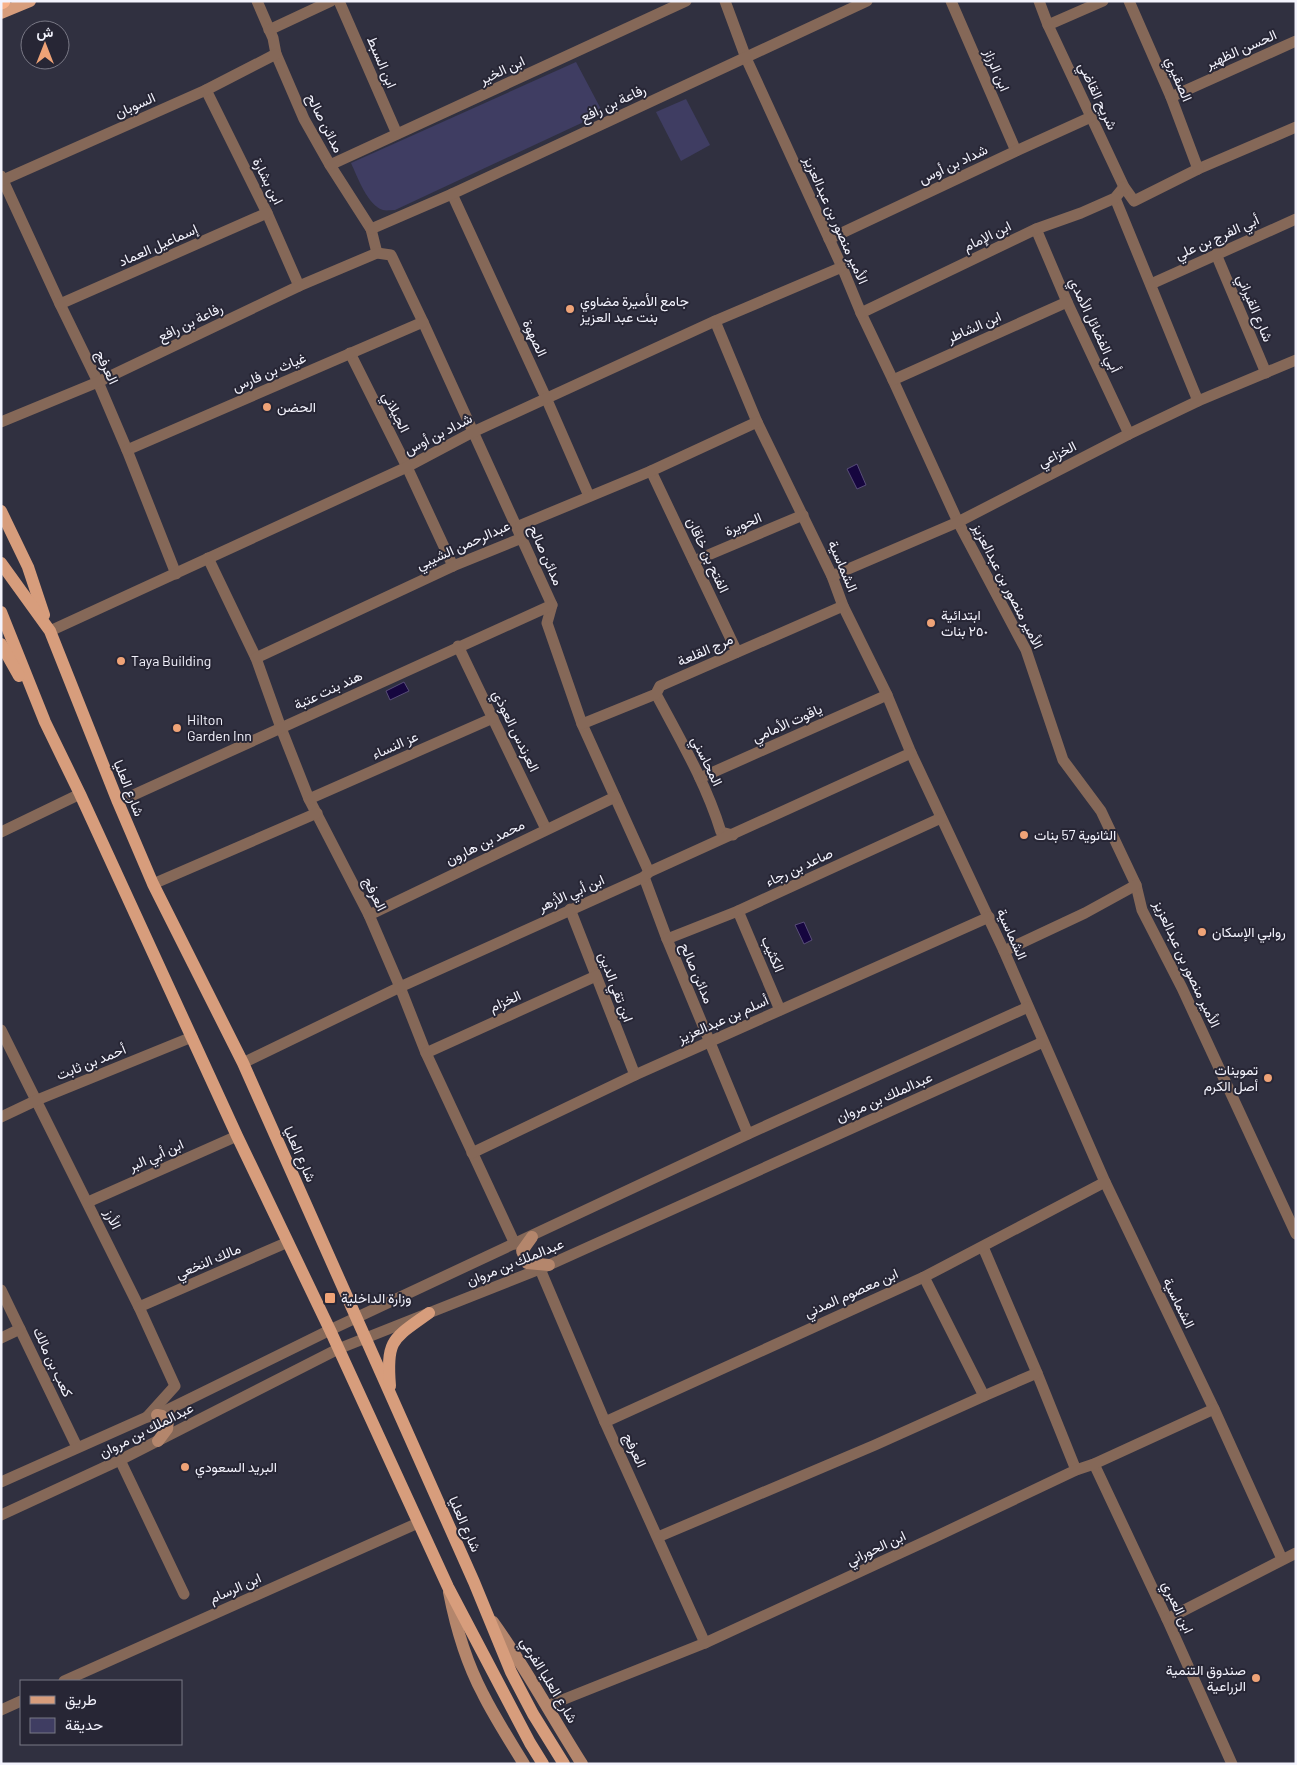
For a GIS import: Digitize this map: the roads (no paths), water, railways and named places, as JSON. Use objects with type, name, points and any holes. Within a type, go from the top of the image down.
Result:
[{"type":"main road","points":[[1,14],[30,1]]},
{"type":"main road","points":[[1,511],[28,567],[50,631]]},
{"type":"main road","name":"شارع العليا","points":[[1,562],[50,631],[153,884],[243,1063],[520,1689],[564,1764]]},
{"type":"main road","points":[[1,612],[45,722]]},
{"type":"main road","points":[[1,644],[45,722],[80,794],[448,1588],[543,1764]]},
{"type":"main road","points":[[390,1396],[388,1362],[393,1343],[400,1333],[429,1313]]},
{"type":"street","name":"مدائن صالح","points":[[257,1],[269,30],[276,54],[304,119],[330,165],[371,229],[377,253],[391,255],[424,322],[472,432],[552,605],[547,623],[582,724],[647,875],[667,939],[748,1134]]},
{"type":"street","points":[[269,30],[330,1]]},
{"type":"street","name":"ابن السبط","points":[[339,1],[397,134]]},
{"type":"street","name":"ابن الخير","points":[[330,165],[686,1]]},
{"type":"street","name":"الأمير منصور بن عبدالعزيز","points":[[725,1],[746,58],[842,267],[861,313],[958,522],[1026,650],[1064,760],[1101,811],[1136,885],[1142,910],[1182,988],[1296,1234]]},
{"type":"street","name":"رفاعة بن رافع","points":[[371,229],[452,194],[867,1]]},
{"type":"street","name":"ابن الرزاز","points":[[951,1],[1016,151]]},
{"type":"street","name":"شريح القاضي","points":[[1039,1],[1048,25],[1124,187],[1134,200],[1198,169]]},
{"type":"street","points":[[1048,25],[1103,1]]},
{"type":"street","name":"الصقيري","points":[[1129,1],[1171,98],[1198,169]]},
{"type":"street","name":"الحسن الظهير","points":[[1171,98],[1296,41]]},
{"type":"street","name":"السوبان","points":[[2,178],[206,90],[276,54]]},
{"type":"street","name":"ابن بشارة","points":[[206,90],[267,213],[299,286]]},
{"type":"street","name":"شداد بن أوس","points":[[829,239],[1091,117]]},
{"type":"street","points":[[1198,169],[1296,127]]},
{"type":"street","name":"العرفج","points":[[2,178],[98,382],[176,574]]},
{"type":"street","name":"ابن الإمام","points":[[861,313],[1036,229],[1081,213],[1115,198],[1124,187]]},
{"type":"street","name":"الصهوة","points":[[452,194],[589,496]]},
{"type":"street","points":[[1115,198],[1198,401]]},
{"type":"street","name":"إسماعيل العماد","points":[[60,304],[267,213]]},
{"type":"street","name":"أبي الفرج بن علي","points":[[1151,284],[1296,219]]},
{"type":"street","name":"أبي الفضائل الأمدي","points":[[1036,229],[1067,302],[1129,434]]},
{"type":"street","name":"رفاعة بن رافع","points":[[1,422],[98,382],[299,286],[377,253]]},
{"type":"street","name":"شارع القيراني","points":[[1216,254],[1266,373]]},
{"type":"street","name":"شداد بن أوس","points":[[50,631],[407,468],[472,432],[547,400],[715,321],[842,267]]},
{"type":"street","name":"ابن الشاطر","points":[[893,380],[1067,302]]},
{"type":"street","name":"الشماسية","points":[[715,321],[757,422],[803,515],[832,576],[843,606],[887,695],[911,754],[1004,952],[1105,1182],[1214,1409],[1282,1559]]},
{"type":"street","name":"غياث بن فارس","points":[[127,450],[424,322]]},
{"type":"street","name":"الجيلاني","points":[[350,353],[453,566]]},
{"type":"street","name":"الخزاعي","points":[[832,576],[958,522],[1129,434],[1198,401],[1296,360]]},
{"type":"street","name":"عبدالرحمن الشيبي","points":[[256,658],[453,566],[522,538],[521,525],[651,471],[757,422]]},
{"type":"street","name":"الفتح بن خاقان","points":[[651,471],[737,652]]},
{"type":"street","name":"الحويرة","points":[[694,561],[803,515]]},
{"type":"street","name":"العرفج","points":[[208,558],[256,658],[309,799],[369,915],[426,1053],[515,1244]]},
{"type":"street","name":"هند بنت عتبة","points":[[118,802],[458,646],[552,605]]},
{"type":"street","name":"مرج القلعة","points":[[582,724],[656,694],[660,686],[843,606]]},
{"type":"street","name":"العرندس العوذي","points":[[458,646],[546,829]]},
{"type":"street","name":"المحاسني","points":[[656,694],[700,778],[721,832],[733,835]]},
{"type":"street","name":"ياقوت الأمامي","points":[[700,778],[887,695]]},
{"type":"street","name":"عز النساء","points":[[309,799],[493,718]]},
{"type":"street","name":"ابن أبي الأزهر","points":[[243,1063],[400,987],[911,754]]},
{"type":"street","points":[[1,832],[80,794]]},
{"type":"street","name":"محمد بن هارون","points":[[369,915],[615,797]]},
{"type":"street","points":[[153,884],[317,813]]},
{"type":"street","name":"صاعد بن رجاء","points":[[667,939],[738,911],[941,818]]},
{"type":"street","points":[[1004,952],[1085,913],[1136,885]]},
{"type":"street","name":"ابن تقي الدين","points":[[570,909],[635,1075]]},
{"type":"street","name":"الكثيب","points":[[738,911],[780,1010]]},
{"type":"street","name":"أسلم بن عبدالعزيز","points":[[472,1153],[635,1075],[988,917]]},
{"type":"street","name":"الخزام","points":[[426,1053],[596,976]]},
{"type":"street","name":"عبدالملك بن مروان","points":[[1,1482],[77,1447],[152,1416],[330,1330],[532,1237],[748,1134],[1028,1007]]},
{"type":"street","name":"الأرز","points":[[2,1034],[88,1202],[175,1386],[152,1416]]},
{"type":"street","name":"أحمد بن ثابت","points":[[1,1117],[37,1100],[192,1037]]},
{"type":"street","name":"عبدالملك بن مروان","points":[[1,1516],[120,1460],[338,1349],[545,1267],[1044,1042]]},
{"type":"street","name":"ابن أبي البر","points":[[88,1202],[237,1136]]},
{"type":"street","name":"ابن معصوم المدني","points":[[605,1422],[924,1276],[1105,1182]]},
{"type":"street","points":[[532,1237],[522,1251],[527,1263],[545,1267]]},
{"type":"street","name":"مالك النخعي","points":[[139,1307],[288,1242]]},
{"type":"street","points":[[983,1247],[1076,1470]]},
{"type":"street","name":"العرفج","points":[[545,1267],[605,1422],[705,1643]]},
{"type":"street","points":[[924,1276],[984,1396]]},
{"type":"street","name":"كعب بن مالك","points":[[1,1290],[77,1447]]},
{"type":"street","points":[[1,1338],[20,1329]]},
{"type":"street","points":[[658,1537],[875,1445],[1037,1373]]},
{"type":"street","name":"ابن الحوراني","points":[[547,1706],[705,1643],[1076,1470],[1094,1464],[1214,1409]]},
{"type":"street","points":[[152,1416],[162,1416],[168,1422],[167,1429],[158,1441]]},
{"type":"street","points":[[120,1460],[184,1594]]},
{"type":"street","name":"ابن العبري","points":[[1094,1464],[1168,1619],[1232,1764]]},
{"type":"street","name":"ابن الرسام","points":[[66,1680],[418,1523]]},
{"type":"street","points":[[1168,1619],[1296,1553]]},
{"type":"street","points":[[448,1588],[455,1624],[470,1666],[483,1695],[524,1764]]},
{"type":"street","name":"شارع العليا الفرعي","points":[[487,1614],[530,1675],[582,1764]]},
{"type":"street","points":[[1,1710],[20,1701]]},
{"type":"place","name":"جامع الأميرة مضاوي بنت عبد العزيز","points":[[570,309]]},
{"type":"place","name":"الحضن","points":[[267,407]]},
{"type":"place","name":"ابتدائية ٢٥٠ بنات","points":[[931,623]]},
{"type":"place","name":"Taya Building","points":[[121,661]]},
{"type":"place","name":"Hilton Garden Inn","points":[[177,728]]},
{"type":"place","name":"الثانوية 57 بنات","points":[[1024,835]]},
{"type":"place","name":"روابي الإسكان","points":[[1202,932]]},
{"type":"place","name":"تموينات أصل الكرم","points":[[1268,1078]]},
{"type":"place","name":"وزارة الداخلية","points":[[330,1298]]},
{"type":"place","name":"البريد السعودي","points":[[185,1467]]},
{"type":"place","name":"صندوق التنمية الزراعية","points":[[1256,1678]]}]
